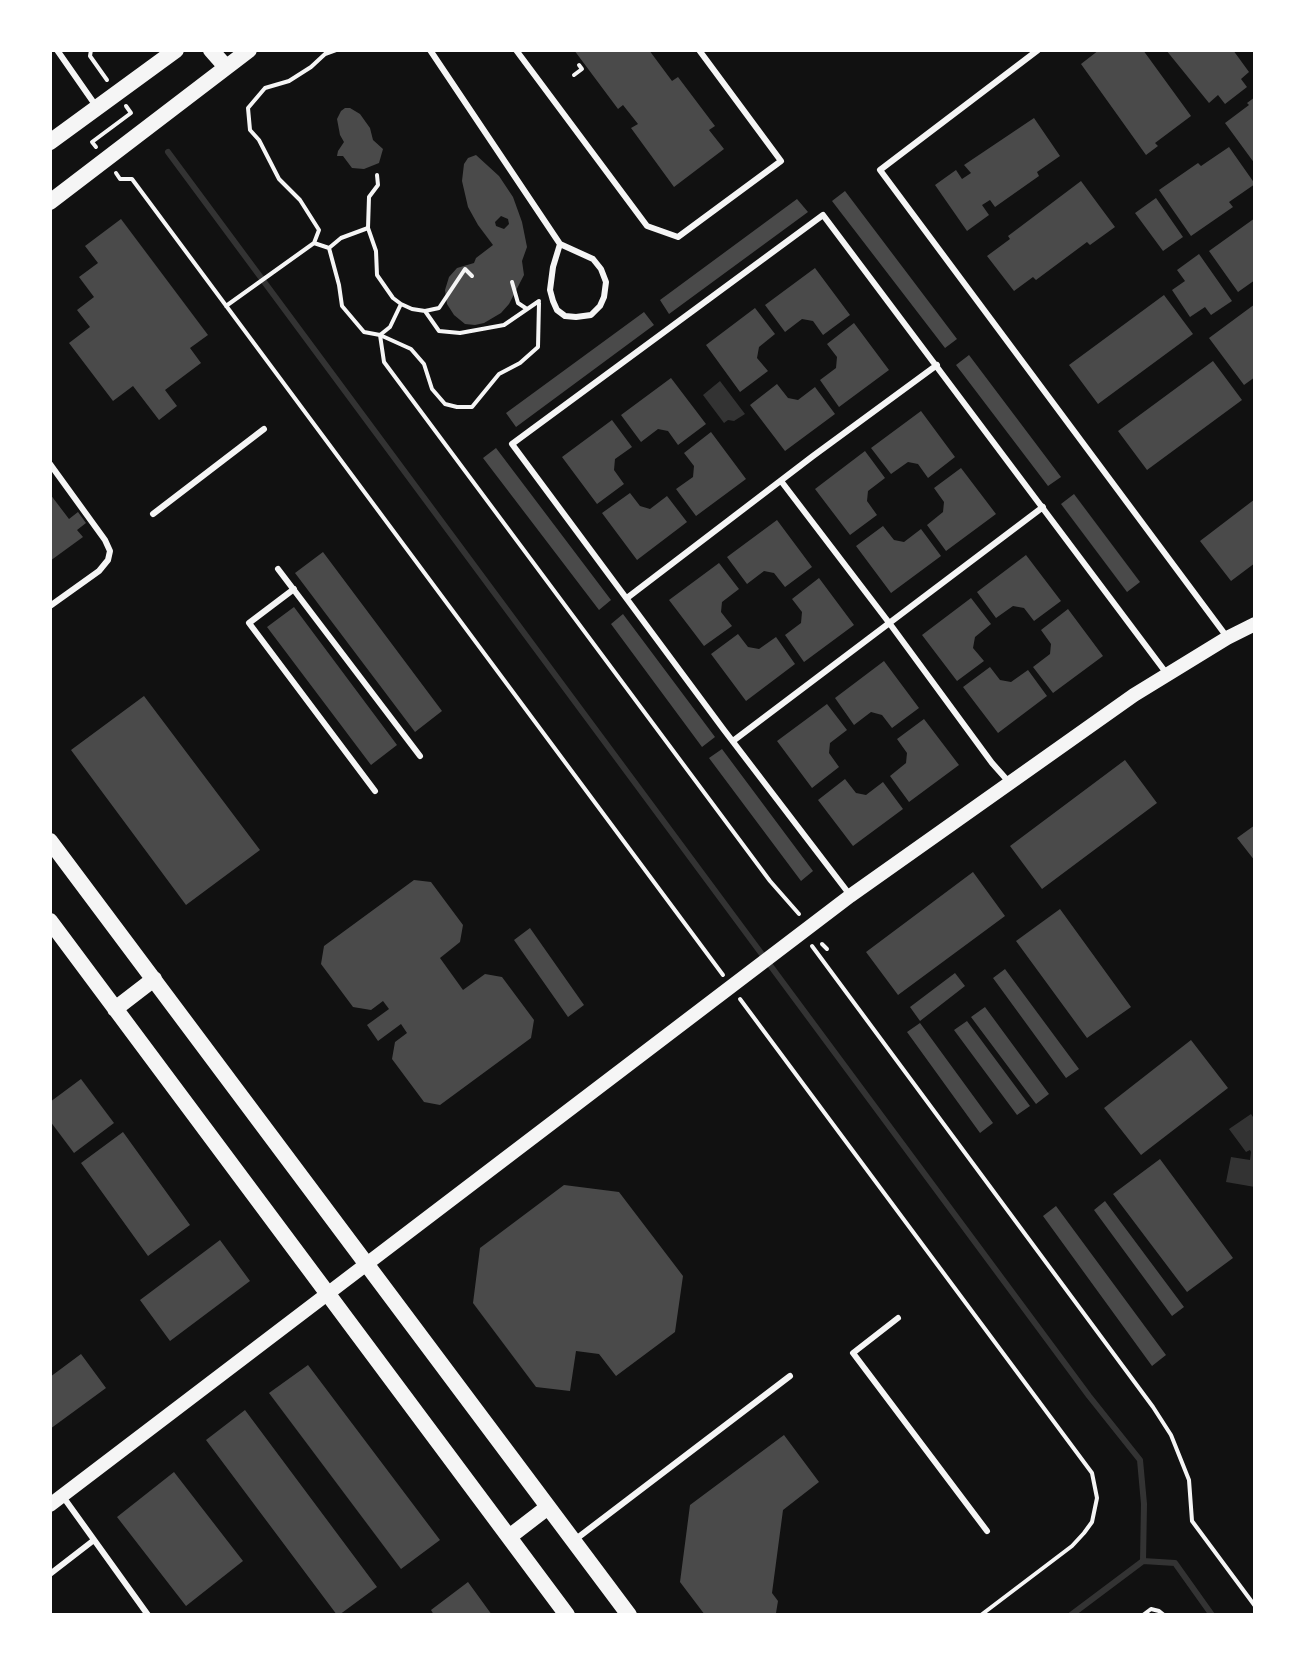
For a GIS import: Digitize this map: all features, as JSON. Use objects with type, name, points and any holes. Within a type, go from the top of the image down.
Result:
[{"type":"main road","points":[[50,142],[176,50]]},
{"type":"main road","points":[[211,50],[226,67]]},
{"type":"main road","points":[[50,202],[249,50]]},
{"type":"main road","points":[[50,841],[629,1615]]},
{"type":"main road","points":[[50,921],[567,1615]]},
{"type":"main road","points":[[115,1009],[154,979]]},
{"type":"main road","points":[[509,1537],[548,1507]]},
{"type":"street","points":[[56,1500],[850,896],[1167,674],[1255,624]]},
{"type":"lane","points":[[430,50],[560,244],[593,259],[601,269],[606,282],[604,297],[591,315],[565,316],[557,310],[553,301],[550,290],[560,244]]},
{"type":"lane","points":[[516,50],[647,226],[678,237],[781,161],[699,50]]},
{"type":"lane","points":[[1038,50],[880,170],[1227,638]]},
{"type":"lane","points":[[50,59],[58,51],[97,107]]},
{"type":"lane","points":[[850,896],[512,444],[823,215],[1167,674]]},
{"type":"lane","points":[[627,598],[937,365]]},
{"type":"lane","points":[[153,514],[264,429]]},
{"type":"lane","points":[[50,464],[110,551],[108,560],[99,571],[50,606]]},
{"type":"lane","points":[[781,481],[985,754],[1011,783]]},
{"type":"lane","points":[[733,741],[1043,507]]},
{"type":"lane","points":[[278,569],[420,756]]},
{"type":"lane","points":[[294,589],[249,623],[375,791]]},
{"type":"lane","points":[[898,1318],[853,1353],[987,1531]]},
{"type":"lane","points":[[573,1540],[790,1376]]},
{"type":"lane","points":[[56,1500],[81,1522],[148,1615]]},
{"type":"lane","points":[[50,1574],[94,1540]]},
{"type":"path","points":[[91,50],[90,56],[111,85]]},
{"type":"path","points":[[226,306],[314,243],[319,230],[300,200],[279,179],[259,140],[250,130],[248,108],[265,88],[289,81],[325,54],[336,50]]},
{"type":"path","points":[[574,75],[582,69],[579,65]]},
{"type":"path","points":[[101,153],[92,142],[131,113],[123,102]]},
{"type":"path","points":[[117,175],[124,180],[132,179],[736,984],[1092,1473],[1097,1498],[1092,1522],[1084,1533],[1072,1546],[981,1615]]},
{"type":"path","points":[[377,175],[378,185],[369,197],[368,228],[376,251],[377,275],[393,298],[412,309],[425,311],[439,308],[465,269],[472,276]]},
{"type":"path","points":[[329,248],[341,238],[368,228]]},
{"type":"path","points":[[314,243],[329,248]]},
{"type":"path","points":[[329,248],[342,306],[364,332],[380,335],[411,349],[424,364],[432,389],[445,404],[472,407],[499,374],[520,363],[538,347],[539,301],[504,325],[460,333],[439,331],[425,311]]},
{"type":"path","points":[[512,282],[518,303],[527,309]]},
{"type":"path","points":[[380,335],[390,327],[401,304]]},
{"type":"path","points":[[380,335],[384,362],[770,881],[799,914]]},
{"type":"path","points":[[798,935],[1153,1407],[1171,1435],[1189,1480],[1192,1521],[1255,1606]]},
{"type":"path","points":[[822,944],[827,949]]},
{"type":"path","points":[[1143,1615],[1151,1609],[1164,1615]]},
{"type":"shaded area","points":[[720,381],[745,414],[734,421],[724,423],[703,395]]},
{"type":"shaded area","points":[[1251,1114],[1255,1120],[1255,1187],[1226,1182],[1231,1157],[1250,1160],[1251,1152],[1246,1152],[1229,1129]]},
{"type":"building","points":[[574,50],[649,50],[672,81],[678,77],[715,126],[709,130],[724,149],[674,187],[631,128],[638,124],[623,105],[618,109]]},
{"type":"building","points":[[1099,50],[1143,50],[1191,116],[1155,143],[1158,146],[1146,155],[1081,64]]},
{"type":"building","points":[[1166,50],[1233,50],[1249,72],[1241,79],[1247,87],[1225,104],[1218,95],[1209,103]]},
{"type":"building","points":[[1255,97],[1255,164],[1225,123]]},
{"type":"building","points":[[345,108],[360,114],[370,128],[373,140],[383,149],[379,163],[364,169],[352,168],[343,156],[337,156],[344,142],[337,119]]},
{"type":"building","points":[[1034,118],[1060,156],[1037,172],[1039,176],[995,207],[990,200],[982,205],[989,215],[967,231],[935,185],[956,170],[962,179],[971,173],[964,165]]},
{"type":"building","points":[[1229,147],[1255,184],[1229,202],[1233,207],[1191,236],[1159,190],[1198,163],[1201,166]]},
{"type":"building","points":[[476,155],[499,176],[513,197],[527,247],[522,261],[524,275],[509,304],[501,313],[475,325],[465,324],[454,315],[447,304],[445,290],[449,277],[457,268],[474,263],[493,245],[468,207],[462,181],[468,158]],"holes":[[[501,216],[508,219],[509,224],[504,229],[496,226],[495,222]]]},
{"type":"building","points":[[1081,181],[1115,227],[1090,245],[1087,242],[1036,280],[1033,277],[1014,291],[987,256],[1010,239],[1008,236]]},
{"type":"building","points":[[845,191],[957,339],[945,348],[832,201]]},
{"type":"building","points":[[1156,198],[1183,237],[1163,251],[1135,213]]},
{"type":"building","points":[[797,199],[808,212],[669,314],[660,300]]},
{"type":"building","points":[[1255,218],[1255,280],[1238,292],[1209,251]]},
{"type":"building","points":[[121,219],[208,335],[190,348],[201,363],[165,390],[177,406],[159,420],[133,386],[113,401],[69,343],[90,327],[77,310],[94,297],[79,277],[98,263],[85,246]]},
{"type":"building","points":[[1199,254],[1232,301],[1211,315],[1205,307],[1190,317],[1172,290],[1185,281],[1177,270]]},
{"type":"building","points":[[815,268],[850,315],[823,335],[813,321],[802,319],[785,332],[765,305]]},
{"type":"building","points":[[1164,295],[1193,334],[1098,404],[1069,365]]},
{"type":"building","points":[[1255,304],[1255,377],[1244,385],[1209,338]]},
{"type":"building","points":[[755,308],[775,334],[759,347],[757,358],[768,371],[740,392],[706,345]]},
{"type":"building","points":[[644,312],[654,325],[516,427],[506,413]]},
{"type":"building","points":[[854,323],[889,370],[839,407],[820,380],[836,368],[837,357],[827,344]]},
{"type":"building","points":[[969,355],[1061,477],[1048,486],[956,365]]},
{"type":"building","points":[[1213,361],[1242,400],[1147,470],[1118,431]]},
{"type":"building","points":[[671,378],[706,424],[678,445],[668,431],[658,429],[641,442],[621,415]]},
{"type":"building","points":[[777,384],[788,398],[798,400],[815,387],[835,414],[785,451],[750,405]]},
{"type":"building","points":[[921,411],[955,457],[928,478],[918,464],[908,462],[891,474],[871,448]]},
{"type":"building","points":[[612,420],[632,447],[615,459],[614,470],[624,484],[597,504],[562,457]]},
{"type":"building","points":[[711,432],[746,479],[696,516],[676,489],[693,477],[694,466],[684,453]]},
{"type":"building","points":[[496,448],[611,600],[599,610],[483,458]]},
{"type":"building","points":[[865,451],[885,478],[868,491],[867,501],[877,515],[850,535],[815,489]]},
{"type":"building","points":[[961,468],[996,514],[946,551],[927,525],[943,512],[944,502],[934,488]]},
{"type":"building","points":[[630,493],[640,506],[650,509],[667,496],[687,522],[637,560],[602,513]]},
{"type":"building","points":[[50,494],[69,519],[78,512],[86,523],[77,530],[83,537],[50,561]]},
{"type":"building","points":[[1074,494],[1140,582],[1127,592],[1061,504]]},
{"type":"building","points":[[1255,499],[1255,563],[1231,581],[1200,541]]},
{"type":"building","points":[[777,520],[812,567],[785,587],[774,573],[764,571],[747,584],[727,557]]},
{"type":"building","points":[[883,526],[894,540],[904,542],[921,529],[941,556],[891,593],[856,546]]},
{"type":"building","points":[[323,552],[442,711],[415,732],[295,573]]},
{"type":"building","points":[[1026,555],[1061,601],[1034,621],[1024,608],[1013,606],[996,618],[977,592]]},
{"type":"building","points":[[719,563],[739,589],[722,602],[721,612],[732,626],[704,646],[669,600]]},
{"type":"building","points":[[819,578],[854,625],[804,662],[785,635],[801,623],[802,612],[792,599]]},
{"type":"building","points":[[971,598],[991,624],[975,637],[973,648],[984,661],[957,681],[922,635]]},
{"type":"building","points":[[294,607],[397,745],[371,765],[267,627]]},
{"type":"building","points":[[1068,609],[1103,656],[1053,693],[1033,667],[1050,654],[1051,644],[1041,630]]},
{"type":"building","points":[[623,614],[715,737],[702,747],[611,624]]},
{"type":"building","points":[[738,634],[748,647],[759,649],[776,637],[795,664],[746,701],[711,654]]},
{"type":"building","points":[[884,661],[919,708],[892,728],[882,715],[871,712],[854,725],[835,698]]},
{"type":"building","points":[[990,667],[1000,680],[1011,682],[1028,670],[1047,696],[998,733],[963,687]]},
{"type":"building","points":[[144,696],[260,850],[186,905],[71,750]]},
{"type":"building","points":[[827,704],[847,730],[830,743],[829,753],[839,767],[812,788],[777,741]]},
{"type":"building","points":[[924,719],[959,765],[909,802],[890,776],[906,763],[907,753],[897,739]]},
{"type":"building","points":[[722,749],[813,871],[801,881],[709,758]]},
{"type":"building","points":[[1125,760],[1157,803],[1042,889],[1010,846]]},
{"type":"building","points":[[845,779],[856,793],[866,795],[883,782],[903,809],[853,846],[818,800]]},
{"type":"building","points":[[1255,825],[1255,861],[1237,838]]},
{"type":"building","points":[[973,872],[1005,916],[898,995],[866,952]]},
{"type":"building","points":[[414,880],[431,882],[463,925],[460,942],[440,958],[463,990],[485,974],[502,977],[534,1020],[531,1038],[440,1105],[424,1102],[392,1059],[395,1042],[407,1033],[401,1024],[378,1041],[367,1025],[389,1009],[383,1001],[371,1010],[353,1007],[321,964],[324,946]]},
{"type":"building","points":[[1060,909],[1131,1007],[1087,1038],[1016,941]]},
{"type":"building","points":[[530,928],[584,1005],[568,1017],[514,940]]},
{"type":"building","points":[[1005,969],[1079,1069],[1066,1078],[993,978]]},
{"type":"building","points":[[955,973],[965,986],[920,1021],[910,1007]]},
{"type":"building","points":[[985,1007],[1049,1094],[1036,1104],[971,1017]]},
{"type":"building","points":[[967,1021],[1030,1106],[1017,1115],[954,1030]]},
{"type":"building","points":[[920,1023],[993,1123],[980,1133],[907,1032]]},
{"type":"building","points":[[1191,1040],[1228,1088],[1141,1155],[1104,1108]]},
{"type":"building","points":[[81,1079],[114,1123],[74,1153],[50,1121],[50,1102]]},
{"type":"building","points":[[123,1132],[190,1225],[148,1256],[81,1163]]},
{"type":"building","points":[[1160,1159],[1233,1258],[1187,1292],[1113,1194]]},
{"type":"building","points":[[564,1185],[619,1192],[683,1276],[675,1332],[616,1376],[599,1354],[576,1351],[570,1391],[536,1387],[473,1303],[480,1248]]},
{"type":"building","points":[[1105,1201],[1184,1307],[1172,1316],[1094,1210]]},
{"type":"building","points":[[1056,1206],[1166,1355],[1152,1366],[1043,1216]]},
{"type":"building","points":[[220,1240],[250,1281],[170,1341],[140,1300]]},
{"type":"building","points":[[81,1354],[106,1388],[50,1429],[50,1377]]},
{"type":"building","points":[[308,1365],[440,1540],[401,1569],[269,1393]]},
{"type":"building","points":[[245,1410],[377,1587],[339,1615],[206,1440]]},
{"type":"building","points":[[784,1435],[819,1482],[783,1510],[772,1593],[778,1601],[778,1615],[705,1615],[680,1582],[690,1505]]},
{"type":"building","points":[[174,1472],[243,1561],[186,1606],[117,1517]]},
{"type":"building","points":[[468,1582],[492,1615],[434,1615],[431,1610]]},
{"type":"waterway","points":[[168,152],[1089,1396],[1140,1460],[1144,1504],[1143,1561]]},
{"type":"waterway","points":[[1071,1615],[1143,1561],[1175,1563],[1212,1615]]}]
